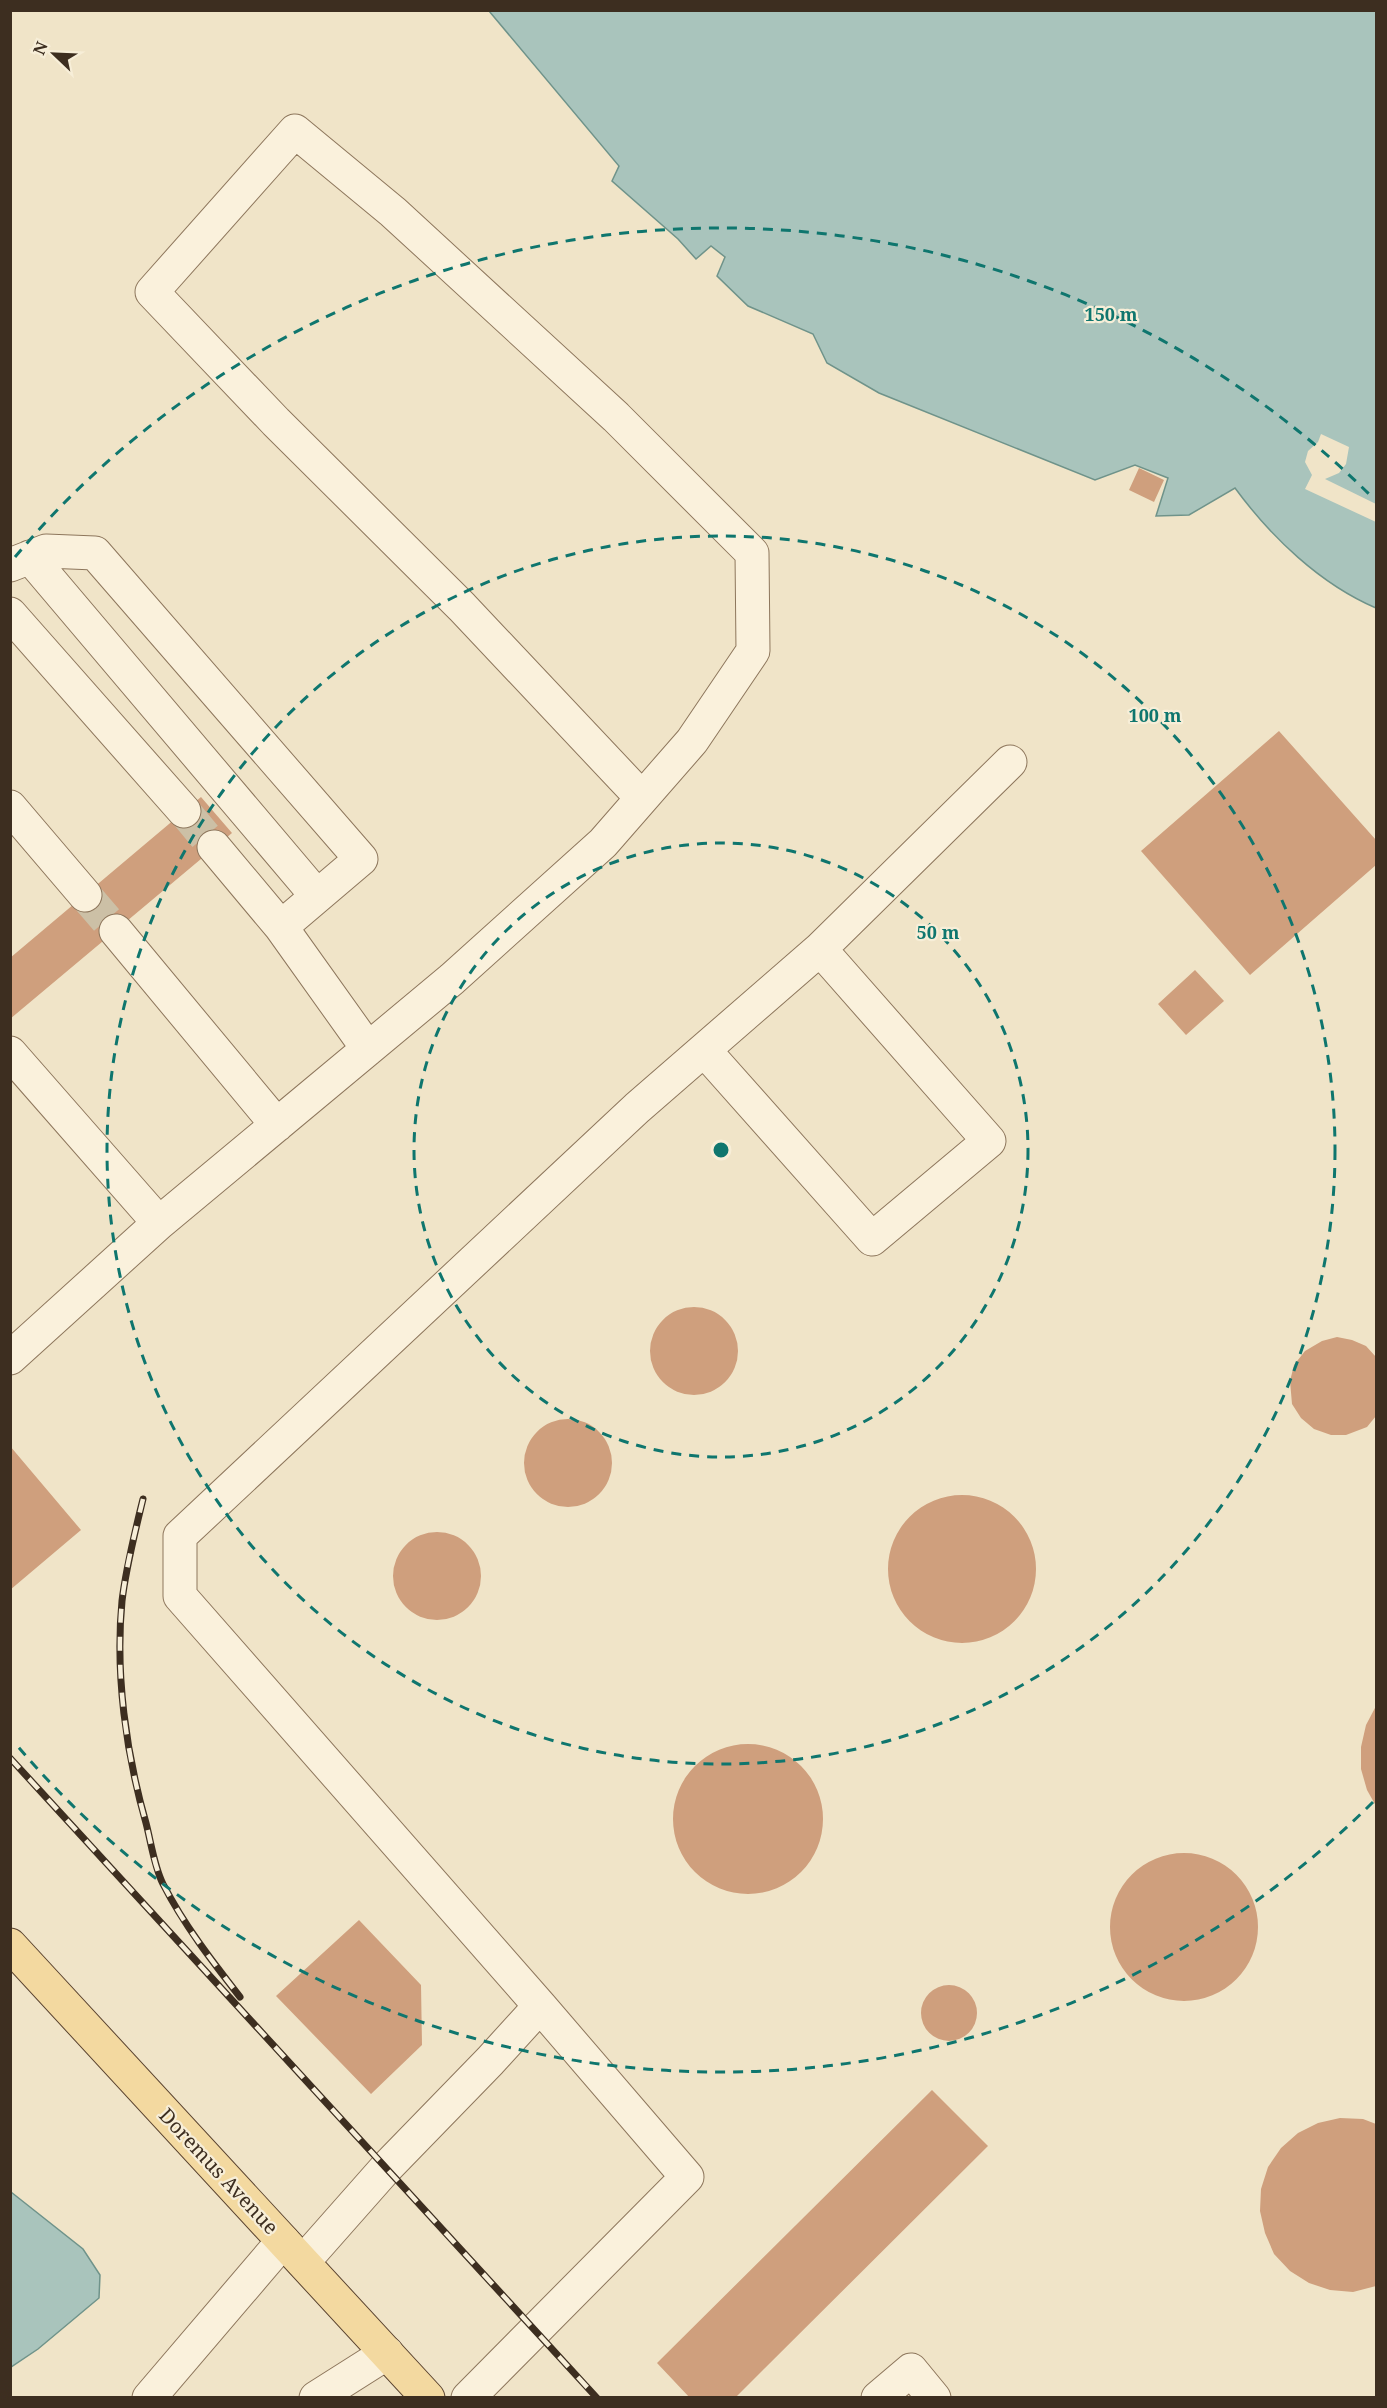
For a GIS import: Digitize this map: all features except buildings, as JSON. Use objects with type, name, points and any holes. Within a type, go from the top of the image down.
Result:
[{"type":"main road","name":"Doremus Avenue","points":[[10,1945],[428,2397]]},
{"type":"lane","points":[[10,1358],[159,1223],[452,980],[603,843],[692,741],[753,651],[752,553],[608,409],[393,212],[295,131],[152,292],[276,422],[462,607],[642,798]]},
{"type":"lane","points":[[281,927],[361,859],[95,554],[46,551],[20,561],[317,896]]},
{"type":"lane","points":[[10,614],[184,812]]},
{"type":"lane","points":[[468,2397],[687,2177],[180,1596],[180,1536],[637,1108],[819,950],[1010,762]]},
{"type":"lane","points":[[10,807],[85,895]]},
{"type":"lane","points":[[214,847],[281,927],[368,1049]]},
{"type":"lane","points":[[116,931],[277,1125]]},
{"type":"lane","points":[[705,1051],[872,1239],[989,1141],[819,950]]},
{"type":"lane","points":[[10,1053],[159,1223]]},
{"type":"lane","points":[[149,2397],[293,2252],[386,2168],[540,2006]]},
{"type":"lane","points":[[332,2392],[387,2353]]},
{"type":"lane","points":[[878,2397],[911,2370],[934,2397]]},
{"type":"water","points":[[489,11],[1376,11],[1376,608],[1335,586],[1298,557],[1264,524],[1235,488],[1189,515],[1156,516],[1168,478],[1135,465],[1095,480],[879,393],[827,363],[813,334],[748,306],[717,276],[725,257],[711,246],[696,259],[678,239],[612,181],[619,166]]},
{"type":"water","points":[[11,2192],[83,2249],[100,2275],[99,2298],[38,2349],[11,2367]]},
{"type":"pier","points":[[1321,434],[1349,447],[1346,464],[1339,473],[1325,479],[1376,504],[1376,522],[1305,489],[1312,475],[1305,462],[1308,451],[1318,442]]},
{"type":"tunnel","points":[[184,811],[214,847]]},
{"type":"tunnel","points":[[85,895],[116,931]]},
{"type":"railway","points":[[143,1499],[126,1575],[120,1629],[121,1685],[133,1769],[155,1862],[163,1884],[189,1928],[240,1997]]},
{"type":"railway","points":[[10,1758],[597,2398]]}]
